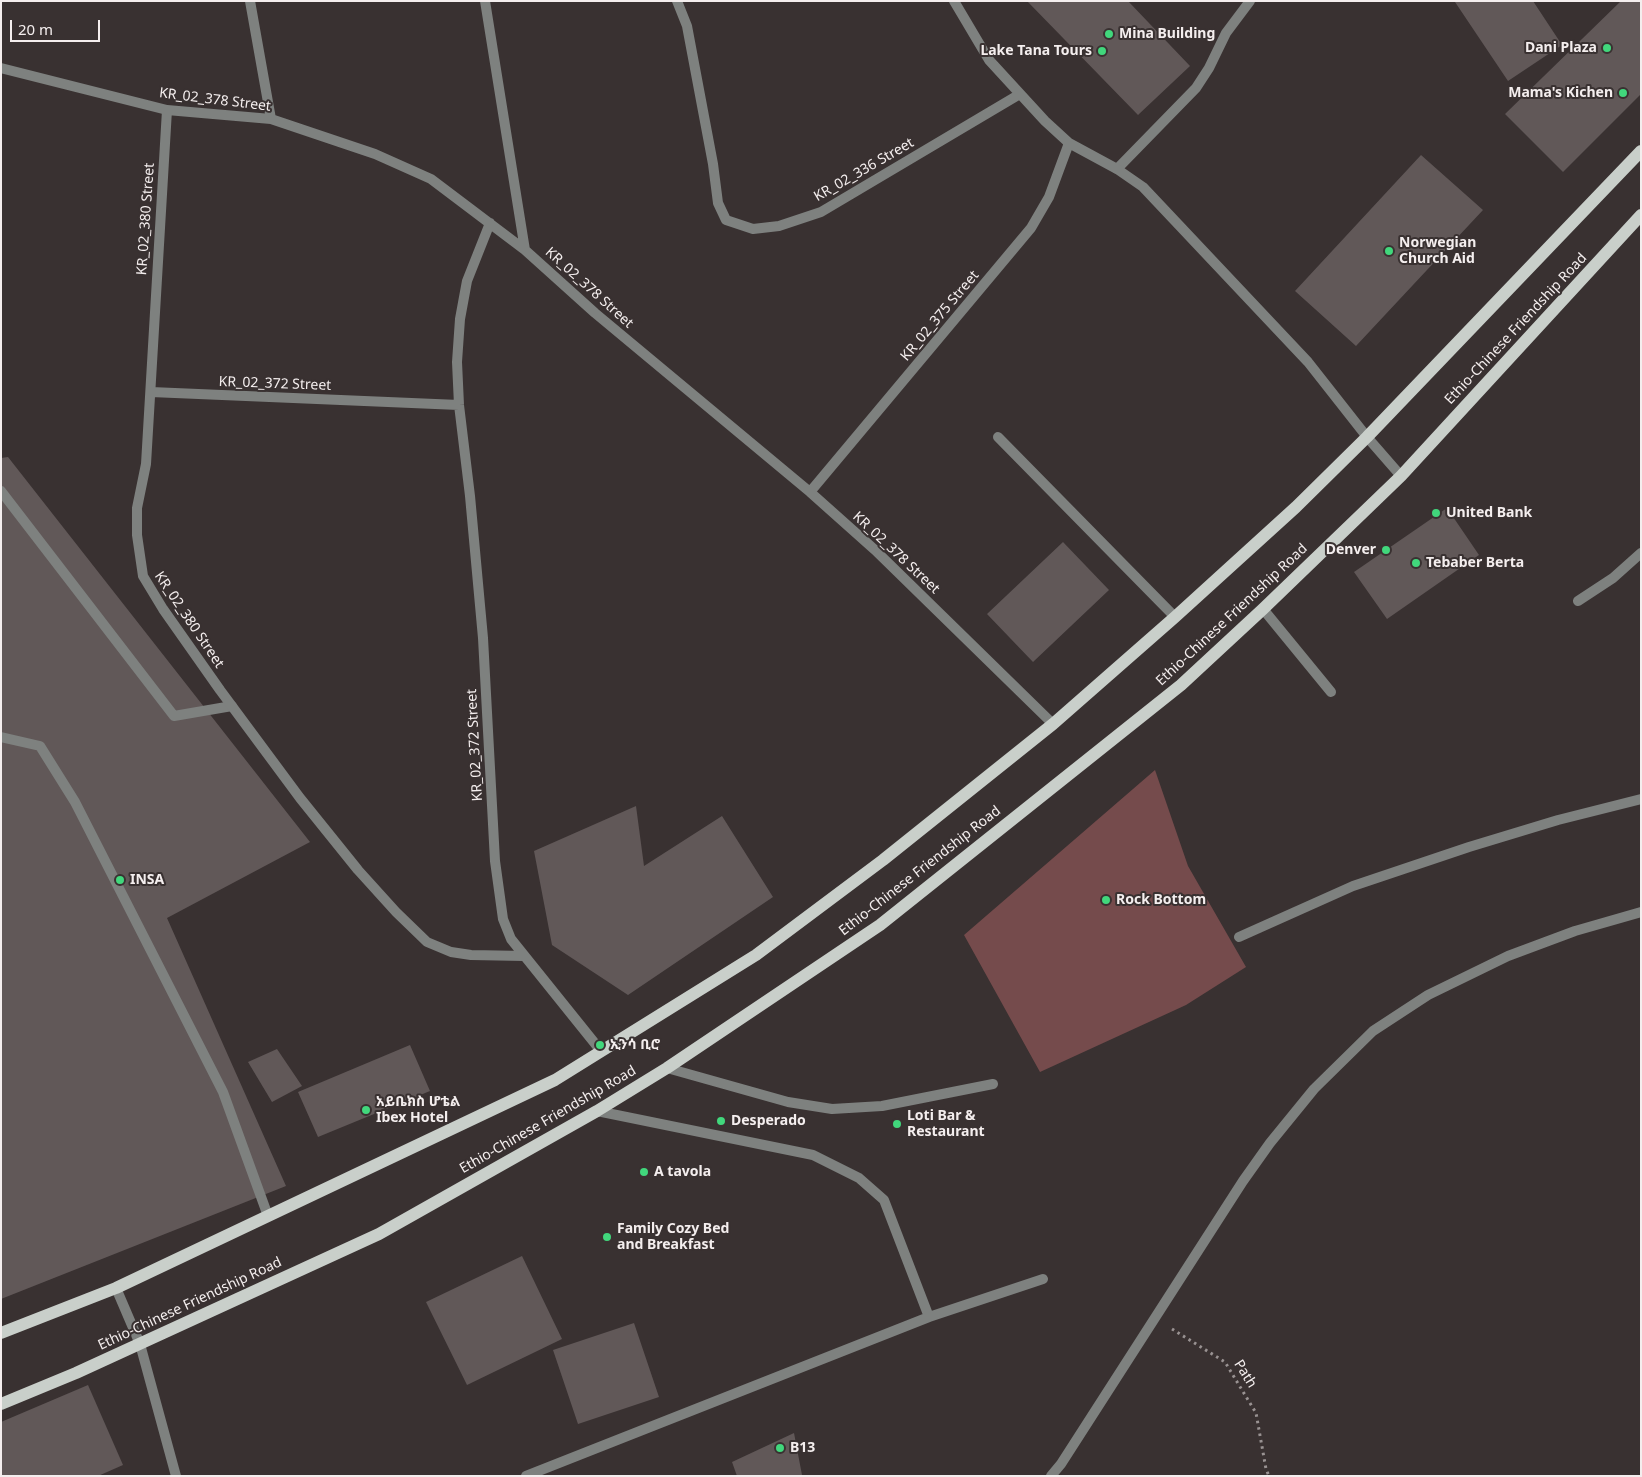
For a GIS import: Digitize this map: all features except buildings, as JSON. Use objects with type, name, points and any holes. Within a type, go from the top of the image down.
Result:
[{"type":"main road","points":[[1,1333],[116,1288],[555,1080],[756,955],[883,860],[1053,724],[1175,618],[1296,507],[1367,437],[1641,151]]},
{"type":"main road","name":"Ethio-Chinese Friendship Road","points":[[1,1404],[76,1373],[379,1234],[596,1111],[667,1068],[880,925],[1181,685],[1263,609],[1401,476],[1641,215]]},
{"type":"street","points":[[250,1],[271,120]]},
{"type":"street","points":[[485,1],[525,250]]},
{"type":"street","name":"KR_02_336 Street","points":[[676,1],[687,26],[713,164],[718,203],[726,220],[753,229],[779,226],[821,212],[1020,94]]},
{"type":"street","points":[[954,1],[989,60],[1020,94],[1068,142],[1117,169],[1143,187],[1308,362],[1367,437],[1401,476]]},
{"type":"street","points":[[1117,169],[1196,88],[1210,68],[1226,33],[1250,1]]},
{"type":"street","name":"KR_02_378 Street","points":[[1,68],[167,110],[271,120],[376,154],[431,179],[525,250],[595,313],[810,492],[876,550],[1053,724]]},
{"type":"street","name":"KR_02_380 Street","points":[[167,110],[146,464],[137,508],[137,535],[143,576],[163,609],[300,798],[358,870],[426,942],[451,952],[471,955],[524,956]]},
{"type":"street","name":"KR_02_375 Street","points":[[810,492],[1031,228],[1049,197],[1068,142]]},
{"type":"street","name":"KR_02_372 Street","points":[[490,223],[467,281],[460,319],[458,362],[459,405],[470,496],[483,638],[495,861],[503,919],[511,939],[601,1051]]},
{"type":"street","name":"KR_02_372 Street","points":[[151,392],[459,405]]},
{"type":"street","points":[[998,437],[1175,618]]},
{"type":"street","points":[[1,490],[174,716],[232,706]]},
{"type":"street","points":[[1578,601],[1613,578],[1641,553]]},
{"type":"street","points":[[1263,609],[1330,692]]},
{"type":"street","points":[[1,736],[40,746],[75,802],[223,1092],[268,1216]]},
{"type":"street","points":[[1239,937],[1353,886],[1469,847],[1558,820],[1641,799]]},
{"type":"street","points":[[1051,1476],[1061,1464],[1270,1143],[1314,1089],[1373,1030],[1428,995],[1508,956],[1575,931],[1641,912]]},
{"type":"street","points":[[667,1068],[788,1102],[832,1109],[882,1106],[993,1084]]},
{"type":"street","points":[[596,1111],[813,1155],[859,1178],[884,1200],[929,1317]]},
{"type":"street","points":[[526,1476],[929,1317],[1043,1280]]},
{"type":"street","points":[[116,1288],[140,1344],[176,1476]]},
{"type":"path","name":"Path","points":[[1155,1318],[1225,1362],[1256,1413],[1266,1469],[1269,1476]]},
{"type":"shaded area","name":"Rock Bottom","points":[[1155,770],[1188,866],[1246,967],[1186,1005],[1040,1072],[964,935]]},
{"type":"place","name":"Mina Building","points":[[1109,34]]},
{"type":"place","name":"Dani Plaza","points":[[1607,48]]},
{"type":"place","name":"Lake Tana Tours","points":[[1102,51]]},
{"type":"place","name":"Mama's Kichen","points":[[1623,93]]},
{"type":"place","name":"Norwegian Church Aid","points":[[1389,251]]},
{"type":"place","name":"United Bank","points":[[1436,513]]},
{"type":"place","name":"Denver","points":[[1386,550]]},
{"type":"place","name":"Tebaber Berta","points":[[1416,563]]},
{"type":"place","name":"INSA","points":[[120,880]]},
{"type":"place","name":"Rock Bottom","points":[[1106,900]]},
{"type":"place","name":"ኢንሳ ቢሮ","points":[[600,1045]]},
{"type":"place","name":"አይቤክስ ሆቴል Ibex Hotel","points":[[366,1110]]},
{"type":"place","name":"Desperado","points":[[721,1121]]},
{"type":"place","name":"Loti Bar & Restaurant","points":[[897,1124]]},
{"type":"place","name":"A tavola","points":[[644,1172]]},
{"type":"place","name":"Family Cozy Bed and Breakfast","points":[[607,1237]]},
{"type":"place","name":"B13","points":[[780,1448]]}]
